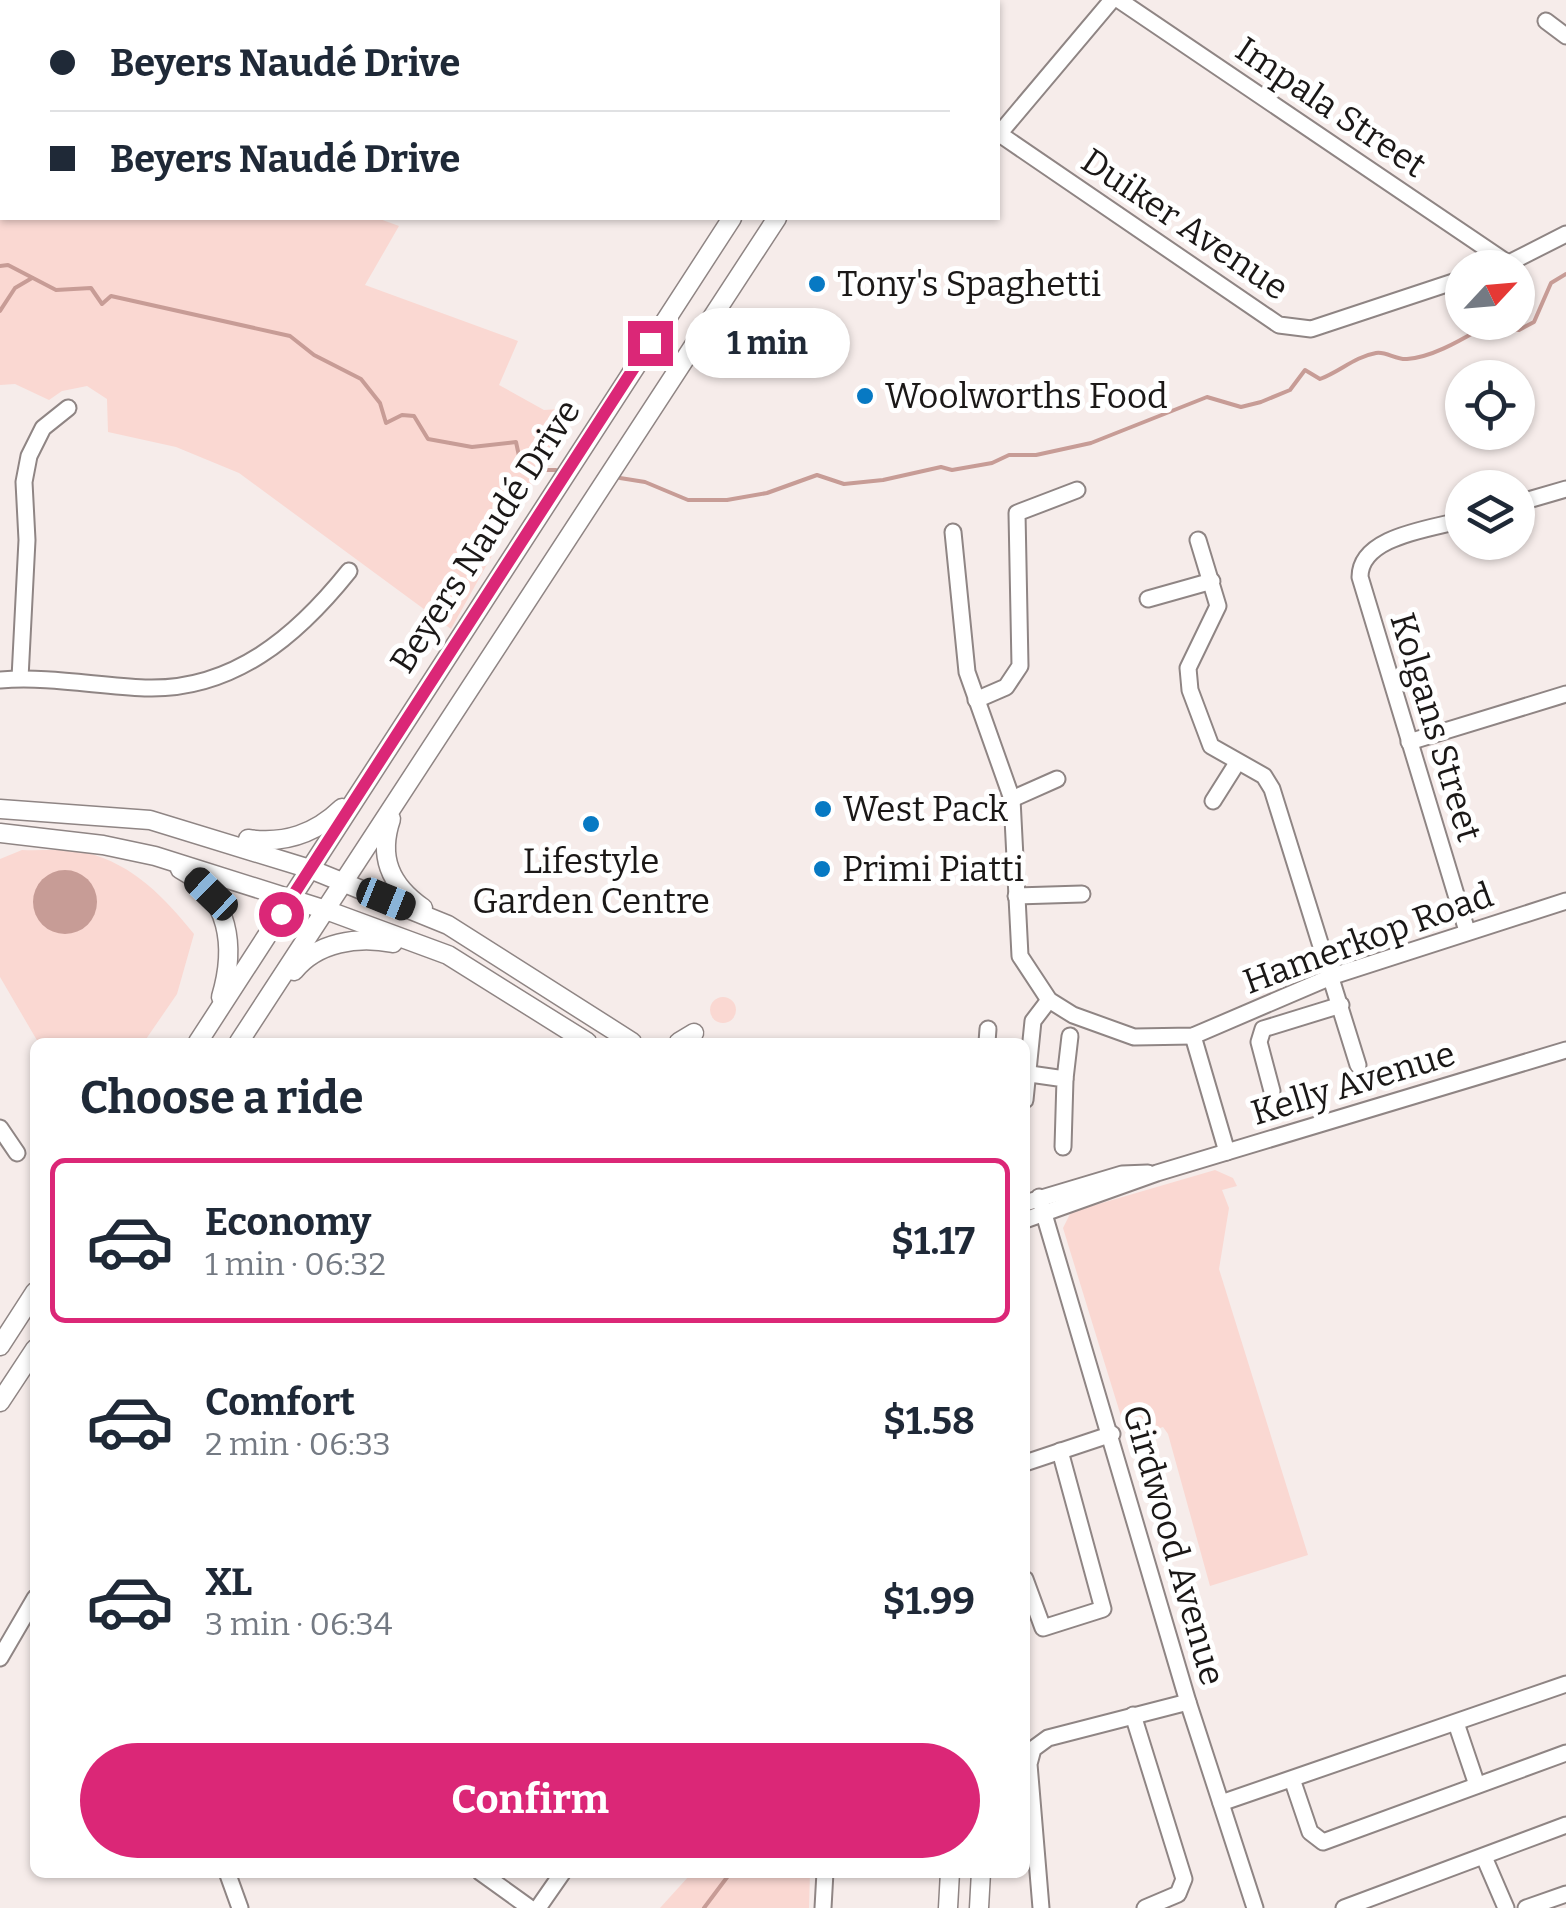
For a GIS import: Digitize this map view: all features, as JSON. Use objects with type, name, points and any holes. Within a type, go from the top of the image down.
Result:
[{"type":"main road","name":"Beyers Naudé Drive","points":[[201,1038],[731,220]]},
{"type":"main road","name":"Beyers Naudé Drive","points":[[242,1038],[776,220]]},
{"type":"main road","points":[[0,809],[150,820],[269,842],[289,839],[328,821],[368,779]]},
{"type":"main road","points":[[398,794],[385,842],[392,878],[416,903],[448,925],[627,1038]]},
{"type":"main road","points":[[193,830],[310,869],[448,925]]},
{"type":"main road","points":[[0,833],[102,844],[155,856],[326,910],[448,954],[580,1038]]},
{"type":"main road","points":[[155,856],[193,876],[211,894],[227,924],[230,957],[216,1017]]},
{"type":"main road","points":[[252,1022],[299,964],[330,946],[380,940],[448,954]]},
{"type":"main road","points":[[0,1346],[30,1300]]},
{"type":"main road","points":[[0,1402],[30,1357]]},
{"type":"main road","points":[[948,1908],[950,1878]]},
{"type":"main road","points":[[979,1908],[980,1878]]},
{"type":"street","points":[[1000,131],[1115,0]]},
{"type":"street","name":"Impala Street","points":[[1115,0],[1481,250]]},
{"type":"street","points":[[1546,22],[1566,36]]},
{"type":"street","name":"Duiker Avenue","points":[[1000,134],[1279,325],[1311,329],[1445,286]]},
{"type":"street","points":[[1535,250],[1566,234]]},
{"type":"street","points":[[20,678],[26,540],[24,482],[29,456],[43,428],[68,408]]},
{"type":"street","points":[[1535,498],[1566,489]]},
{"type":"street","points":[[976,700],[1006,687],[1020,666],[1018,513],[1078,490]]},
{"type":"street","name":"Kolgans Street","points":[[1445,525],[1379,545],[1364,558],[1360,577],[1467,932]]},
{"type":"street","points":[[953,532],[960,635],[976,700],[1012,799],[1020,956],[1049,1000],[1109,1031],[1152,1039],[1193,1036],[1227,1152]]},
{"type":"street","points":[[1198,540],[1212,580],[1216,612],[1188,668],[1188,682],[1206,737],[1218,752],[1264,776],[1272,789],[1358,1065]]},
{"type":"street","points":[[0,680],[20,678],[150,688],[207,681],[272,650],[316,613],[349,571]]},
{"type":"street","points":[[1148,599],[1212,580]]},
{"type":"street","points":[[1410,742],[1566,694]]},
{"type":"street","points":[[1213,800],[1237,762]]},
{"type":"street","points":[[1012,799],[1057,780]]},
{"type":"street","points":[[1016,896],[1082,894]]},
{"type":"street","name":"Hamerkop Road","points":[[1193,1036],[1333,976],[1566,901]]},
{"type":"street","points":[[1049,1000],[1033,1021],[1030,1074],[1066,1079]]},
{"type":"street","points":[[1272,1091],[1259,1042],[1263,1029],[1342,1005]]},
{"type":"street","points":[[1063,1147],[1070,1036]]},
{"type":"street","name":"Kelly Avenue","points":[[1036,1204],[1122,1174],[1157,1173],[1566,1050]]},
{"type":"street","points":[[0,1128],[18,1153]]},
{"type":"street","name":"Girdwood Avenue","points":[[1036,1204],[1112,1434],[1188,1702],[1255,1908]]},
{"type":"street","points":[[1030,1460],[1112,1434]]},
{"type":"street","points":[[1030,1593],[1043,1628],[1103,1609],[1060,1451]]},
{"type":"street","points":[[0,1658],[30,1607]]},
{"type":"street","points":[[1221,1803],[1293,1782],[1566,1684]]},
{"type":"street","points":[[1041,1908],[1030,1754],[1048,1738],[1188,1702]]},
{"type":"street","points":[[1133,1714],[1184,1879],[1178,1894],[1145,1908]]},
{"type":"street","points":[[1456,1723],[1477,1785]]},
{"type":"street","points":[[1293,1782],[1310,1832],[1324,1842],[1566,1753]]},
{"type":"street","points":[[1344,1908],[1566,1825]]},
{"type":"street","points":[[1484,1857],[1506,1908]]},
{"type":"street","points":[[229,1878],[240,1908]]},
{"type":"street","points":[[489,1878],[534,1908],[558,1878]]},
{"type":"street","points":[[823,1908],[826,1878]]},
{"type":"street","points":[[1526,1908],[1566,1894]]},
{"type":"shaded area","points":[[0,220],[382,220],[399,226],[365,285],[518,341],[499,385],[544,410],[574,408],[451,629],[239,473],[176,447],[108,432],[107,399],[87,386],[62,391],[49,400],[15,384],[0,385]]},
{"type":"shaded area","points":[[22,850],[79,851],[104,858],[134,874],[194,934],[177,994],[147,1038],[36,1038],[0,977],[0,859]]},
{"type":"shaded area","points":[[65,870],[88,879],[97,902],[88,925],[65,934],[42,925],[33,902],[42,879]]},
{"type":"shaded area","points":[[723,997],[732,1001],[736,1010],[732,1019],[723,1023],[714,1019],[710,1010],[714,1001]]},
{"type":"shaded area","points":[[1215,1170],[1233,1178],[1237,1186],[1222,1190],[1229,1208],[1219,1269],[1308,1555],[1210,1586],[1168,1434],[1163,1427],[1128,1439],[1063,1228],[1071,1212]]},
{"type":"shaded area","points":[[687,1878],[810,1878],[809,1908],[660,1908]]},
{"type":"waterway","points":[[0,266],[8,265],[56,290],[91,288],[102,304],[111,296],[290,336],[314,355],[361,379],[380,403],[386,423],[402,415],[414,416],[428,439],[472,447],[516,442],[522,470],[556,470]]},
{"type":"waterway","points":[[620,478],[645,482],[688,500],[727,500],[767,493],[817,475],[844,484],[941,467],[952,470],[992,463],[1009,455],[1036,455],[1091,443],[1207,397],[1241,407],[1261,402],[1290,390],[1305,370],[1320,379],[1376,353],[1403,359],[1428,355],[1487,325],[1519,330],[1534,322],[1551,283],[1566,274]]},
{"type":"waterway","points":[[0,311],[15,288],[32,278]]},
{"type":"waterway","points":[[704,1908],[726,1878]]},
{"type":"place","name":"Tony's Spaghetti","points":[[817,284]]},
{"type":"place","name":"Woolworths Food","points":[[865,396]]},
{"type":"place","name":"West Pack","points":[[823,809]]},
{"type":"place","name":"Lifestyle Garden Centre","points":[[591,824]]},
{"type":"place","name":"Primi Piatti","points":[[822,869]]},
{"type":"route","points":[[281,914],[650,343]]}]
